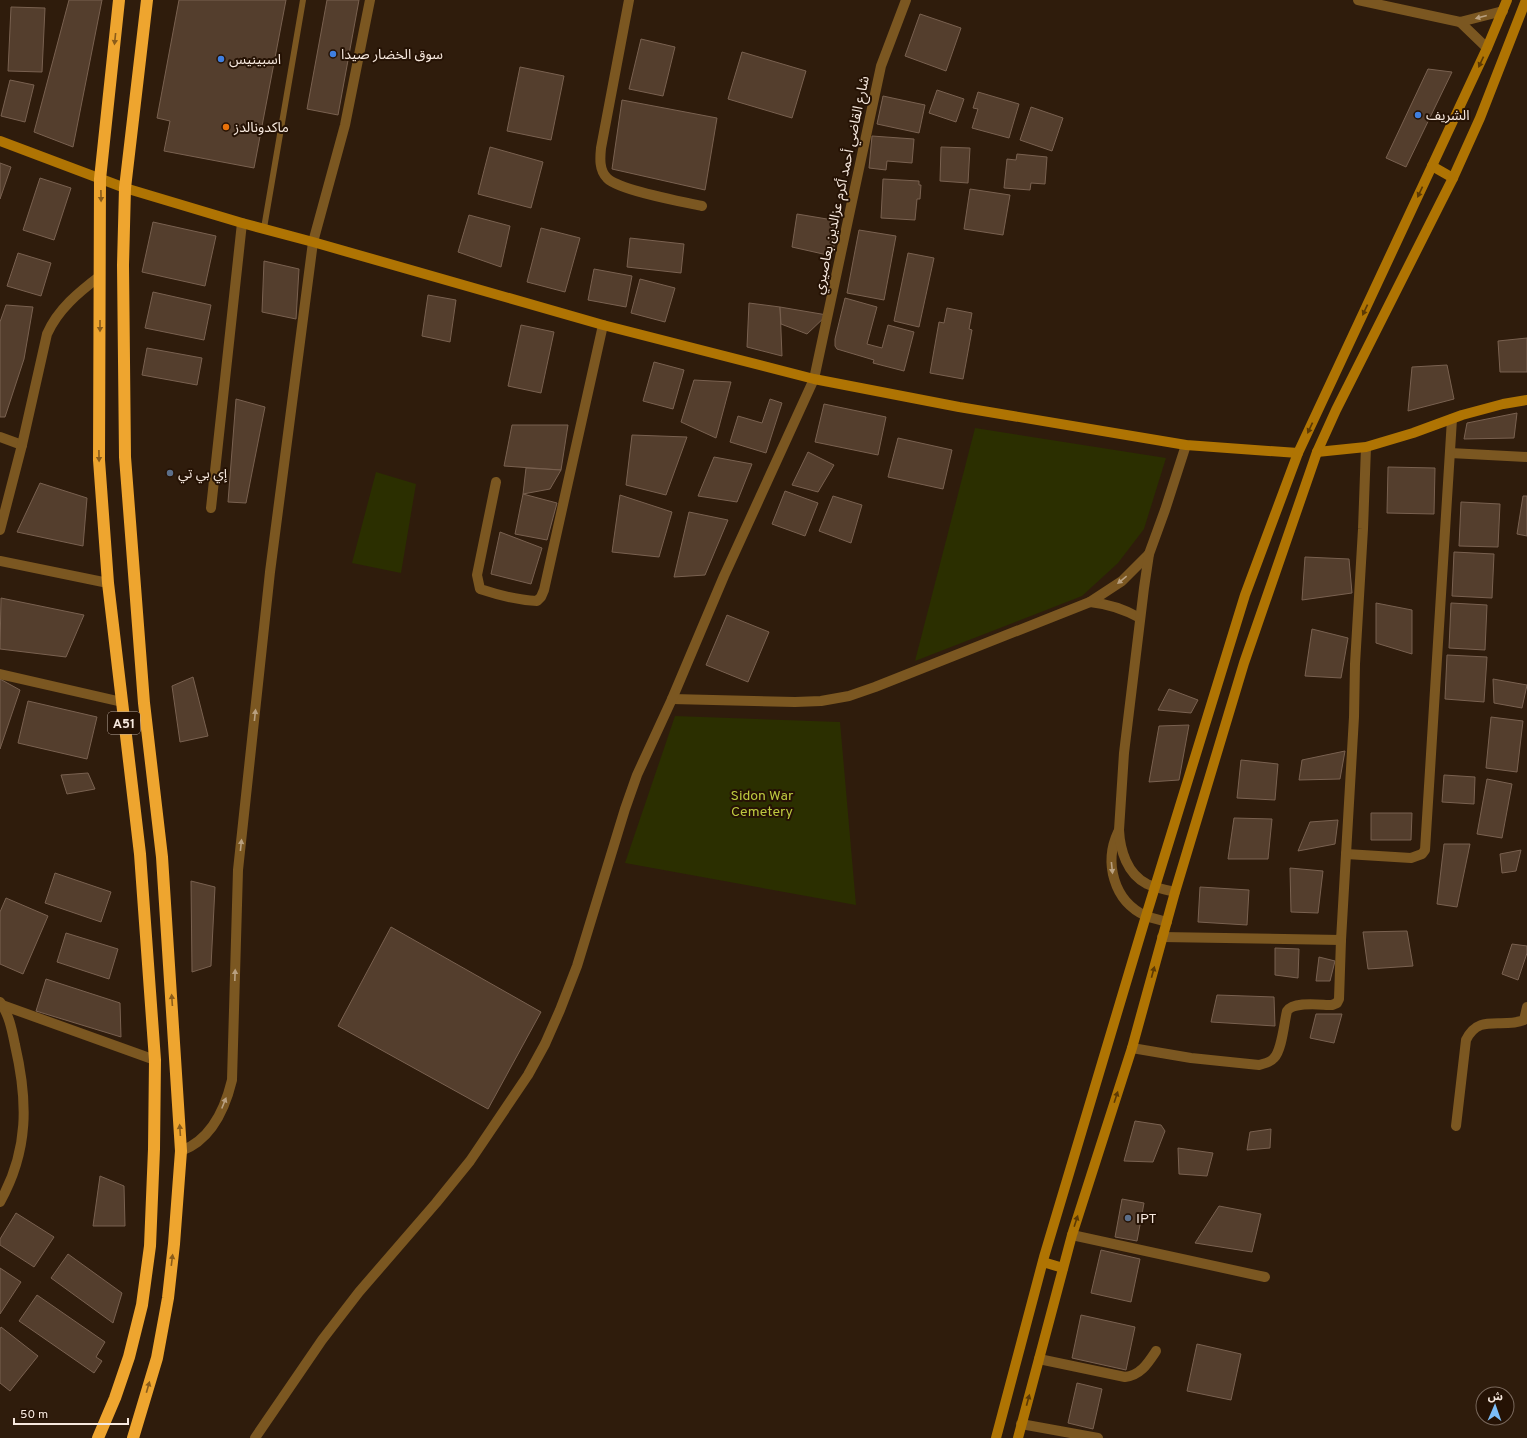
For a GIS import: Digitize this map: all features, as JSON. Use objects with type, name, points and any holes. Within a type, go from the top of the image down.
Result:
[{"type":"highway","name":"A51","points":[[98,1438],[130,1357],[142,1305],[150,1246],[154,1149],[155,1060],[140,854],[108,583],[99,460],[100,179],[120,0]]},
{"type":"highway","name":"A51","points":[[133,1438],[157,1358],[168,1298],[174,1244],[181,1151],[162,857],[144,703],[125,457],[123,272],[125,188],[147,0]]},
{"type":"main road","points":[[996,1438],[1043,1262],[1146,916],[1244,595],[1298,453],[1487,48],[1507,0]]},
{"type":"main road","points":[[1018,1438],[1072,1235],[1132,1048],[1175,892],[1244,663],[1317,452],[1336,410],[1453,178],[1480,118],[1526,0]]},
{"type":"main road","points":[[0,141],[125,188],[242,223],[603,325],[814,379],[959,406],[1186,445],[1298,453]]},
{"type":"main road","points":[[1432,166],[1453,178]]},
{"type":"main road","points":[[1317,452],[1366,447],[1503,404],[1527,400]]},
{"type":"main road","points":[[1043,1262],[1063,1268]]},
{"type":"street","points":[[181,1151],[189,1148],[201,1140],[217,1120],[232,1080],[238,870],[270,572],[313,242],[345,125],[370,0]]},
{"type":"street","points":[[629,0],[601,148],[601,168],[607,178],[617,185],[675,201],[702,206]]},
{"type":"street","name":"شارع القاضي أحمد أكرم عزالدين بعاصيري","points":[[255,1438],[322,1340],[359,1292],[436,1203],[470,1161],[528,1074],[545,1044],[577,966],[625,809],[637,775],[672,699],[724,576],[814,379],[881,66],[906,0]]},
{"type":"street","points":[[1358,0],[1460,22],[1503,11]]},
{"type":"street","points":[[1460,22],[1487,48]]},
{"type":"street","points":[[211,508],[242,223]]},
{"type":"street","points":[[0,530],[22,445],[47,334],[51,325],[74,296],[100,276]]},
{"type":"street","points":[[496,482],[477,574],[480,589],[528,601],[537,601],[544,590],[603,325]]},
{"type":"street","points":[[1346,854],[1411,858],[1422,854],[1425,850],[1452,419]]},
{"type":"street","points":[[0,437],[22,445]]},
{"type":"street","points":[[1175,892],[1147,884],[1133,873],[1124,857],[1119,830],[1124,753],[1149,554],[1186,445]]},
{"type":"street","points":[[1132,1048],[1191,1058],[1259,1065],[1268,1063],[1273,1060],[1278,1051],[1289,1008],[1296,1005],[1332,1005],[1337,1003],[1339,999],[1354,717],[1355,664],[1366,447]]},
{"type":"street","points":[[1450,453],[1527,457]]},
{"type":"street","points":[[672,699],[795,702],[821,701],[848,696],[876,687],[1090,602],[1122,581],[1149,554]]},
{"type":"street","points":[[0,561],[108,583]]},
{"type":"street","points":[[1090,602],[1104,603],[1117,607],[1140,618]]},
{"type":"street","points":[[0,674],[122,702]]},
{"type":"street","points":[[1119,830],[1114,841],[1111,863],[1116,885],[1128,904],[1146,916],[1167,922]]},
{"type":"street","points":[[1162,937],[1341,940]]},
{"type":"street","points":[[1,1004],[155,1060]]},
{"type":"street","points":[[0,1202],[4,1187],[16,1166],[22,1144],[24,1108],[20,1066],[10,1024],[1,1004]]},
{"type":"street","points":[[1456,1126],[1466,1040],[1470,1032],[1475,1027],[1483,1024],[1517,1023],[1524,1020],[1527,1007]]},
{"type":"street","points":[[1072,1235],[1265,1277]]},
{"type":"street","points":[[1039,1359],[1125,1377],[1131,1376],[1144,1368],[1156,1351]]},
{"type":"street","points":[[1022,1424],[1098,1438]]},
{"type":"lane","points":[[264,228],[303,0]]},
{"type":"green space","points":[[975,428],[1166,458],[1144,529],[1118,563],[1082,596],[915,661]]},
{"type":"green space","points":[[376,472],[416,484],[401,573],[352,563]]},
{"type":"green space","name":"Sidon War Cemetery","points":[[675,716],[840,722],[856,905],[625,863]]},
{"type":"building","points":[[69,0],[102,0],[73,147],[34,132]]},
{"type":"building","name":"اسبينيس","points":[[179,0],[286,0],[254,168],[164,151],[170,121],[157,118]]},
{"type":"building","name":"سوق الخضار صيدا","points":[[327,0],[359,0],[338,115],[307,109]]},
{"type":"building","points":[[11,7],[45,8],[42,72],[8,71]]},
{"type":"building","points":[[920,14],[961,28],[946,71],[905,56]]},
{"type":"building","points":[[641,39],[675,47],[663,96],[629,89]]},
{"type":"building","points":[[742,52],[806,71],[792,118],[728,99]]},
{"type":"building","points":[[520,67],[564,76],[551,140],[507,131]]},
{"type":"building","name":"الشريف","points":[[1428,69],[1452,72],[1406,167],[1386,158]]},
{"type":"building","points":[[10,80],[34,85],[25,122],[1,116]]},
{"type":"building","points":[[937,90],[964,99],[956,122],[929,113]]},
{"type":"building","points":[[978,92],[1019,104],[1009,138],[972,128],[978,109],[973,108]]},
{"type":"building","points":[[883,96],[925,105],[919,133],[877,124]]},
{"type":"building","points":[[622,100],[717,118],[705,190],[612,169]]},
{"type":"building","points":[[1031,107],[1063,118],[1052,151],[1020,140]]},
{"type":"building","points":[[872,136],[914,139],[912,163],[887,161],[886,170],[869,168]]},
{"type":"building","points":[[490,147],[543,162],[531,208],[478,194]]},
{"type":"building","points":[[941,147],[970,148],[968,183],[940,181]]},
{"type":"building","points":[[1017,154],[1047,157],[1045,184],[1031,183],[1030,190],[1004,188],[1007,159],[1016,160]]},
{"type":"building","points":[[0,163],[11,167],[0,199]]},
{"type":"building","points":[[40,178],[71,188],[54,240],[23,230]]},
{"type":"building","points":[[883,179],[919,181],[919,185],[921,185],[920,199],[917,199],[915,220],[881,218]]},
{"type":"building","points":[[970,189],[1010,195],[1003,235],[964,229]]},
{"type":"building","points":[[797,214],[839,221],[832,256],[792,247]]},
{"type":"building","points":[[469,215],[510,226],[501,267],[458,252]]},
{"type":"building","points":[[153,222],[216,236],[205,286],[142,272]]},
{"type":"building","points":[[541,228],[580,238],[565,292],[527,282]]},
{"type":"building","points":[[859,230],[896,236],[884,300],[847,293]]},
{"type":"building","points":[[630,238],[684,244],[681,273],[627,267]]},
{"type":"building","points":[[18,253],[51,263],[41,296],[7,286]]},
{"type":"building","points":[[908,253],[934,258],[919,327],[894,321]]},
{"type":"building","points":[[264,261],[299,269],[296,319],[262,312]]},
{"type":"building","points":[[594,269],[632,276],[626,307],[588,300]]},
{"type":"building","points":[[640,279],[675,288],[665,322],[631,313]]},
{"type":"building","points":[[153,292],[211,305],[204,340],[145,328]]},
{"type":"building","points":[[428,295],[456,300],[450,342],[422,336]]},
{"type":"building","points":[[845,298],[877,307],[867,344],[882,348],[888,325],[914,332],[904,371],[873,363],[874,360],[837,349],[835,346],[835,339]]},
{"type":"building","points":[[749,303],[780,307],[782,356],[747,347]]},
{"type":"building","points":[[6,305],[33,307],[24,359],[5,417],[0,417],[0,322]]},
{"type":"building","points":[[780,307],[827,315],[807,334],[781,324]]},
{"type":"building","points":[[947,308],[972,313],[969,329],[972,330],[963,379],[930,373],[939,322],[944,323]]},
{"type":"building","points":[[521,325],[554,332],[541,393],[508,386]]},
{"type":"building","points":[[1527,338],[1527,372],[1500,372],[1498,341]]},
{"type":"building","points":[[147,348],[202,358],[197,385],[142,375]]},
{"type":"building","points":[[654,362],[684,370],[673,409],[643,401]]},
{"type":"building","points":[[1447,365],[1454,399],[1408,411],[1412,367]]},
{"type":"building","points":[[694,380],[731,382],[716,438],[681,422]]},
{"type":"building","points":[[236,399],[265,407],[246,503],[228,502]]},
{"type":"building","points":[[770,399],[782,403],[766,453],[730,442],[738,416],[762,423]]},
{"type":"building","points":[[824,404],[886,417],[878,455],[815,442]]},
{"type":"building","points":[[1517,413],[1514,438],[1464,439],[1467,423]]},
{"type":"building","points":[[512,425],[568,425],[561,470],[504,466]]},
{"type":"building","points":[[632,435],[687,437],[666,495],[626,485]]},
{"type":"building","points":[[898,438],[952,450],[943,489],[888,477]]},
{"type":"building","points":[[808,452],[834,465],[818,492],[792,485]]},
{"type":"building","points":[[714,457],[752,464],[737,502],[698,496]]},
{"type":"building","points":[[1388,467],[1435,468],[1434,514],[1387,513]]},
{"type":"building","points":[[526,468],[561,470],[550,489],[523,494]]},
{"type":"building","points":[[40,483],[87,498],[83,546],[17,532]]},
{"type":"building","points":[[785,491],[818,503],[805,536],[772,524]]},
{"type":"building","points":[[523,494],[557,503],[547,540],[515,534]]},
{"type":"building","points":[[620,495],[672,512],[659,557],[612,552]]},
{"type":"building","points":[[833,496],[862,505],[851,543],[819,531]]},
{"type":"building","points":[[1523,496],[1527,496],[1527,536],[1517,534]]},
{"type":"building","points":[[1461,502],[1500,504],[1498,547],[1459,546]]},
{"type":"building","points":[[689,512],[728,520],[705,575],[674,577]]},
{"type":"building","points":[[500,532],[542,548],[531,584],[491,574]]},
{"type":"building","points":[[1454,552],[1494,554],[1492,598],[1452,596]]},
{"type":"building","points":[[1305,557],[1349,559],[1352,593],[1302,600]]},
{"type":"building","points":[[1,598],[84,615],[66,657],[0,649]]},
{"type":"building","points":[[1376,603],[1412,610],[1412,654],[1376,643]]},
{"type":"building","points":[[1451,603],[1487,605],[1485,650],[1449,648]]},
{"type":"building","points":[[727,615],[769,632],[748,682],[706,665]]},
{"type":"building","points":[[1312,629],[1348,638],[1341,678],[1305,676]]},
{"type":"building","points":[[1447,655],[1487,657],[1484,702],[1445,699]]},
{"type":"building","points":[[193,677],[208,736],[180,742],[172,686]]},
{"type":"building","points":[[0,679],[20,690],[0,749]]},
{"type":"building","points":[[1493,679],[1527,685],[1522,708],[1494,703]]},
{"type":"building","points":[[1169,689],[1198,700],[1191,713],[1158,710]]},
{"type":"building","points":[[28,701],[97,717],[87,759],[18,743]]},
{"type":"building","points":[[1491,717],[1523,721],[1517,772],[1486,768]]},
{"type":"building","points":[[1189,725],[1179,780],[1149,782],[1159,726]]},
{"type":"building","points":[[1345,751],[1340,779],[1299,780],[1302,760]]},
{"type":"building","points":[[1241,760],[1278,764],[1275,800],[1237,798]]},
{"type":"building","points":[[88,773],[95,789],[67,794],[61,775]]},
{"type":"building","points":[[1444,775],[1475,777],[1474,804],[1442,802]]},
{"type":"building","points":[[1487,779],[1512,784],[1502,838],[1477,834]]},
{"type":"building","points":[[1371,813],[1412,813],[1411,840],[1371,840]]},
{"type":"building","points":[[1234,818],[1272,819],[1268,859],[1228,859]]},
{"type":"building","points":[[1338,820],[1335,844],[1298,851],[1310,822]]},
{"type":"building","points":[[1444,844],[1470,844],[1457,907],[1437,904]]},
{"type":"building","points":[[1521,850],[1516,871],[1502,873],[1500,854]]},
{"type":"building","points":[[1290,868],[1323,871],[1318,913],[1291,912]]},
{"type":"building","points":[[55,873],[111,892],[101,922],[45,903]]},
{"type":"building","points":[[191,881],[215,887],[211,966],[192,972]]},
{"type":"building","points":[[1200,887],[1249,890],[1247,925],[1198,922]]},
{"type":"building","points":[[6,898],[48,916],[23,974],[0,964],[0,912]]},
{"type":"building","points":[[391,927],[541,1012],[488,1109],[338,1026]]},
{"type":"building","points":[[1407,931],[1413,966],[1368,969],[1363,932]]},
{"type":"building","points":[[66,933],[118,949],[109,979],[57,962]]},
{"type":"building","points":[[1512,944],[1527,946],[1527,953],[1518,980],[1502,974]]},
{"type":"building","points":[[1275,948],[1299,949],[1298,978],[1275,975]]},
{"type":"building","points":[[1319,957],[1335,961],[1330,981],[1316,981]]},
{"type":"building","points":[[46,979],[120,1003],[121,1037],[36,1011]]},
{"type":"building","points":[[1217,995],[1274,997],[1275,1026],[1211,1022]]},
{"type":"building","points":[[1316,1014],[1342,1014],[1334,1043],[1310,1038]]},
{"type":"building","points":[[1135,1121],[1161,1125],[1165,1131],[1153,1162],[1124,1161]]},
{"type":"building","points":[[1271,1129],[1270,1148],[1247,1150],[1250,1132]]},
{"type":"building","points":[[1178,1148],[1213,1153],[1207,1176],[1179,1174]]},
{"type":"building","points":[[100,1176],[124,1186],[125,1226],[93,1226]]},
{"type":"building","points":[[1122,1199],[1144,1203],[1137,1241],[1115,1237]]},
{"type":"building","points":[[1219,1206],[1261,1214],[1252,1252],[1195,1243]]},
{"type":"building","points":[[16,1213],[54,1237],[34,1267],[0,1245],[0,1239]]},
{"type":"building","points":[[1101,1250],[1140,1259],[1131,1302],[1091,1293]]},
{"type":"building","points":[[68,1254],[122,1293],[113,1323],[51,1278]]},
{"type":"building","points":[[0,1268],[21,1282],[0,1314]]},
{"type":"building","points":[[37,1295],[105,1342],[96,1357],[102,1361],[94,1373],[19,1321]]},
{"type":"building","points":[[1081,1315],[1135,1327],[1126,1370],[1072,1358]]},
{"type":"building","points":[[1,1327],[38,1356],[10,1391],[0,1383]]},
{"type":"building","points":[[1197,1344],[1241,1354],[1231,1400],[1187,1391]]},
{"type":"building","points":[[1077,1383],[1102,1389],[1093,1429],[1068,1423]]},
{"type":"place","name":"سوق الخضار صيدا","points":[[333,54]]},
{"type":"place","name":"اسبينيس","points":[[221,59]]},
{"type":"place","name":"الشريف","points":[[1418,115]]},
{"type":"place","name":"ماكدونالدز","points":[[226,127]]},
{"type":"place","name":"إي بي تي","points":[[170,473]]},
{"type":"place","name":"IPT","points":[[1128,1218]]}]
